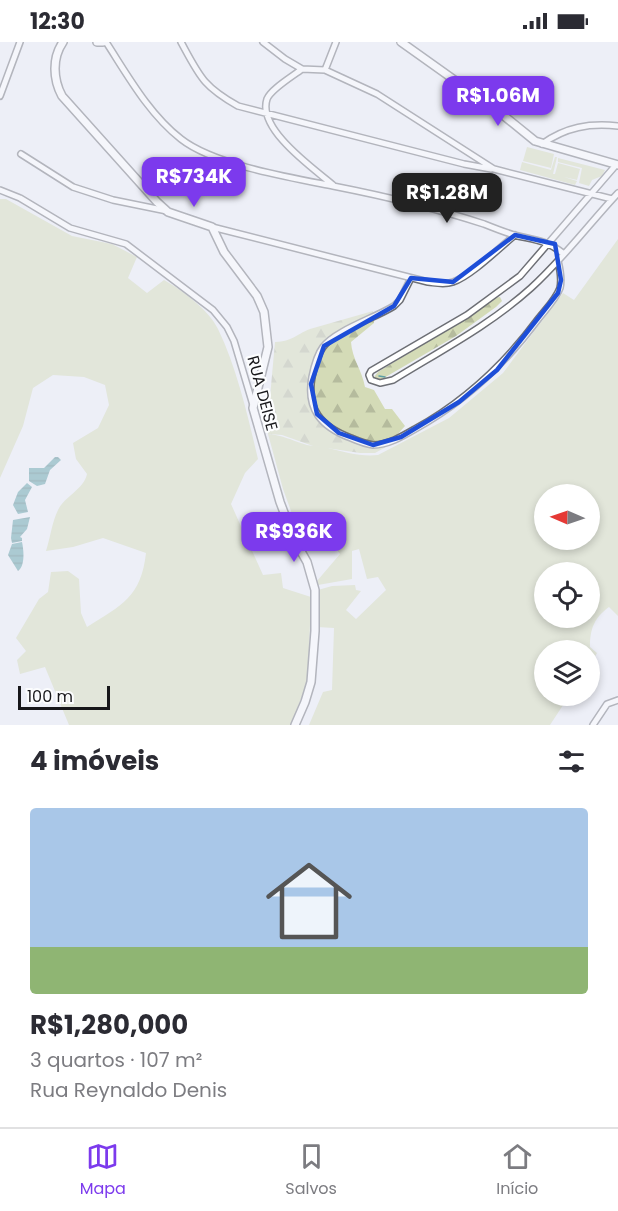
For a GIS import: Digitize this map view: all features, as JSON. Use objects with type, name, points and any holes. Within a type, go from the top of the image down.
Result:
[{"type":"street","points":[[0,96],[20,42]]},
{"type":"street","points":[[63,42],[58,51],[55,71],[62,96],[168,212]]},
{"type":"street","points":[[97,42],[105,42],[149,105],[183,140],[221,159],[295,180],[447,212],[515,235],[550,243],[564,254]]},
{"type":"street","points":[[181,42],[209,88],[238,106],[612,199]]},
{"type":"street","points":[[262,42],[302,69],[325,70],[377,94],[494,169]]},
{"type":"street","points":[[325,70],[336,42]]},
{"type":"street","points":[[401,42],[498,111],[531,139],[540,144],[617,165],[520,276],[467,315],[377,367],[369,375],[371,380],[380,383],[393,380],[482,326],[530,288],[558,261],[618,192]]},
{"type":"street","points":[[302,69],[271,92],[267,99],[266,114],[284,142],[334,187]]},
{"type":"street","points":[[540,144],[579,126],[600,124],[618,126]]},
{"type":"street","points":[[454,161],[458,156],[459,148]]},
{"type":"street","points":[[21,154],[73,187],[113,200],[168,212],[212,227],[442,284],[453,282],[515,235]]},
{"type":"street","name":"RUA DEISE","points":[[0,190],[20,198],[70,228],[126,244],[213,310],[227,327],[234,341],[280,502],[294,538],[307,562],[315,590],[311,682],[295,725]]},
{"type":"street","points":[[212,227],[224,252],[257,296],[267,321],[268,347],[254,408]]},
{"type":"street","points":[[411,278],[400,300],[394,306],[333,338],[324,346],[314,369],[310,395],[312,406],[317,414],[339,433],[373,445],[401,437],[459,402],[497,370],[558,293],[561,280],[558,261]]},
{"type":"street","points":[[593,725],[607,704],[618,700]]},
{"type":"highlighted area","points":[[515,235],[555,244],[561,280],[558,293],[497,370],[459,402],[401,437],[373,445],[339,433],[317,414],[311,384],[324,346],[394,306],[411,278],[453,282]]},
{"type":"green space","points":[[527,147],[554,154],[551,168],[523,161]]},
{"type":"green space","points":[[555,157],[557,157],[553,174],[555,174],[558,163],[580,169],[577,180],[564,177],[577,181],[575,185],[520,170],[522,162],[551,170]]},
{"type":"green space","points":[[558,158],[605,170],[602,176],[592,180],[589,186],[579,183],[582,168],[558,162]]},
{"type":"green space","points":[[0,199],[6,199],[72,236],[112,244],[137,257],[128,278],[147,293],[164,280],[194,301],[218,329],[236,376],[258,459],[245,473],[231,504],[263,575],[281,573],[283,588],[311,597],[308,680],[291,725],[69,725],[45,667],[20,674],[17,660],[26,651],[16,638],[39,599],[48,592],[51,572],[68,571],[79,579],[81,613],[87,627],[120,606],[128,598],[140,580],[146,553],[103,538],[73,547],[46,551],[58,510],[82,484],[87,474],[76,459],[73,443],[98,428],[109,405],[105,385],[84,377],[53,375],[33,388],[23,426],[0,478]]},
{"type":"green space","points":[[618,239],[618,616],[609,607],[600,616],[600,562],[534,562],[534,628],[592,628],[591,640],[534,640],[534,706],[562,706],[550,725],[309,725],[323,692],[332,690],[334,628],[317,627],[318,590],[332,586],[355,585],[356,590],[361,591],[346,610],[356,619],[386,590],[378,577],[367,579],[359,549],[352,551],[352,579],[318,585],[317,581],[340,554],[314,521],[299,533],[283,489],[268,434],[353,454],[378,455],[449,418],[503,373],[563,293],[574,300]]},
{"type":"green space","points":[[500,297],[502,301],[496,307],[456,336],[377,382],[374,377],[378,372],[492,298]]},
{"type":"green space","points":[[373,311],[374,323],[351,342],[353,354],[365,387],[374,390],[385,409],[392,409],[405,426],[386,447],[375,453],[313,446],[282,435],[268,434],[275,342],[290,339],[310,329]]},
{"type":"water","points":[[55,457],[61,460],[50,470],[45,484],[37,486],[29,481],[29,468],[44,468]]},
{"type":"water","points":[[27,483],[32,487],[25,500],[28,512],[18,514],[13,505],[18,492]]},
{"type":"water","points":[[30,517],[27,529],[20,537],[22,541],[12,543],[13,520]]},
{"type":"water","points":[[22,542],[23,562],[18,571],[8,555],[12,544]]},
{"type":"waterway","points":[[379,376],[385,377]]}]
